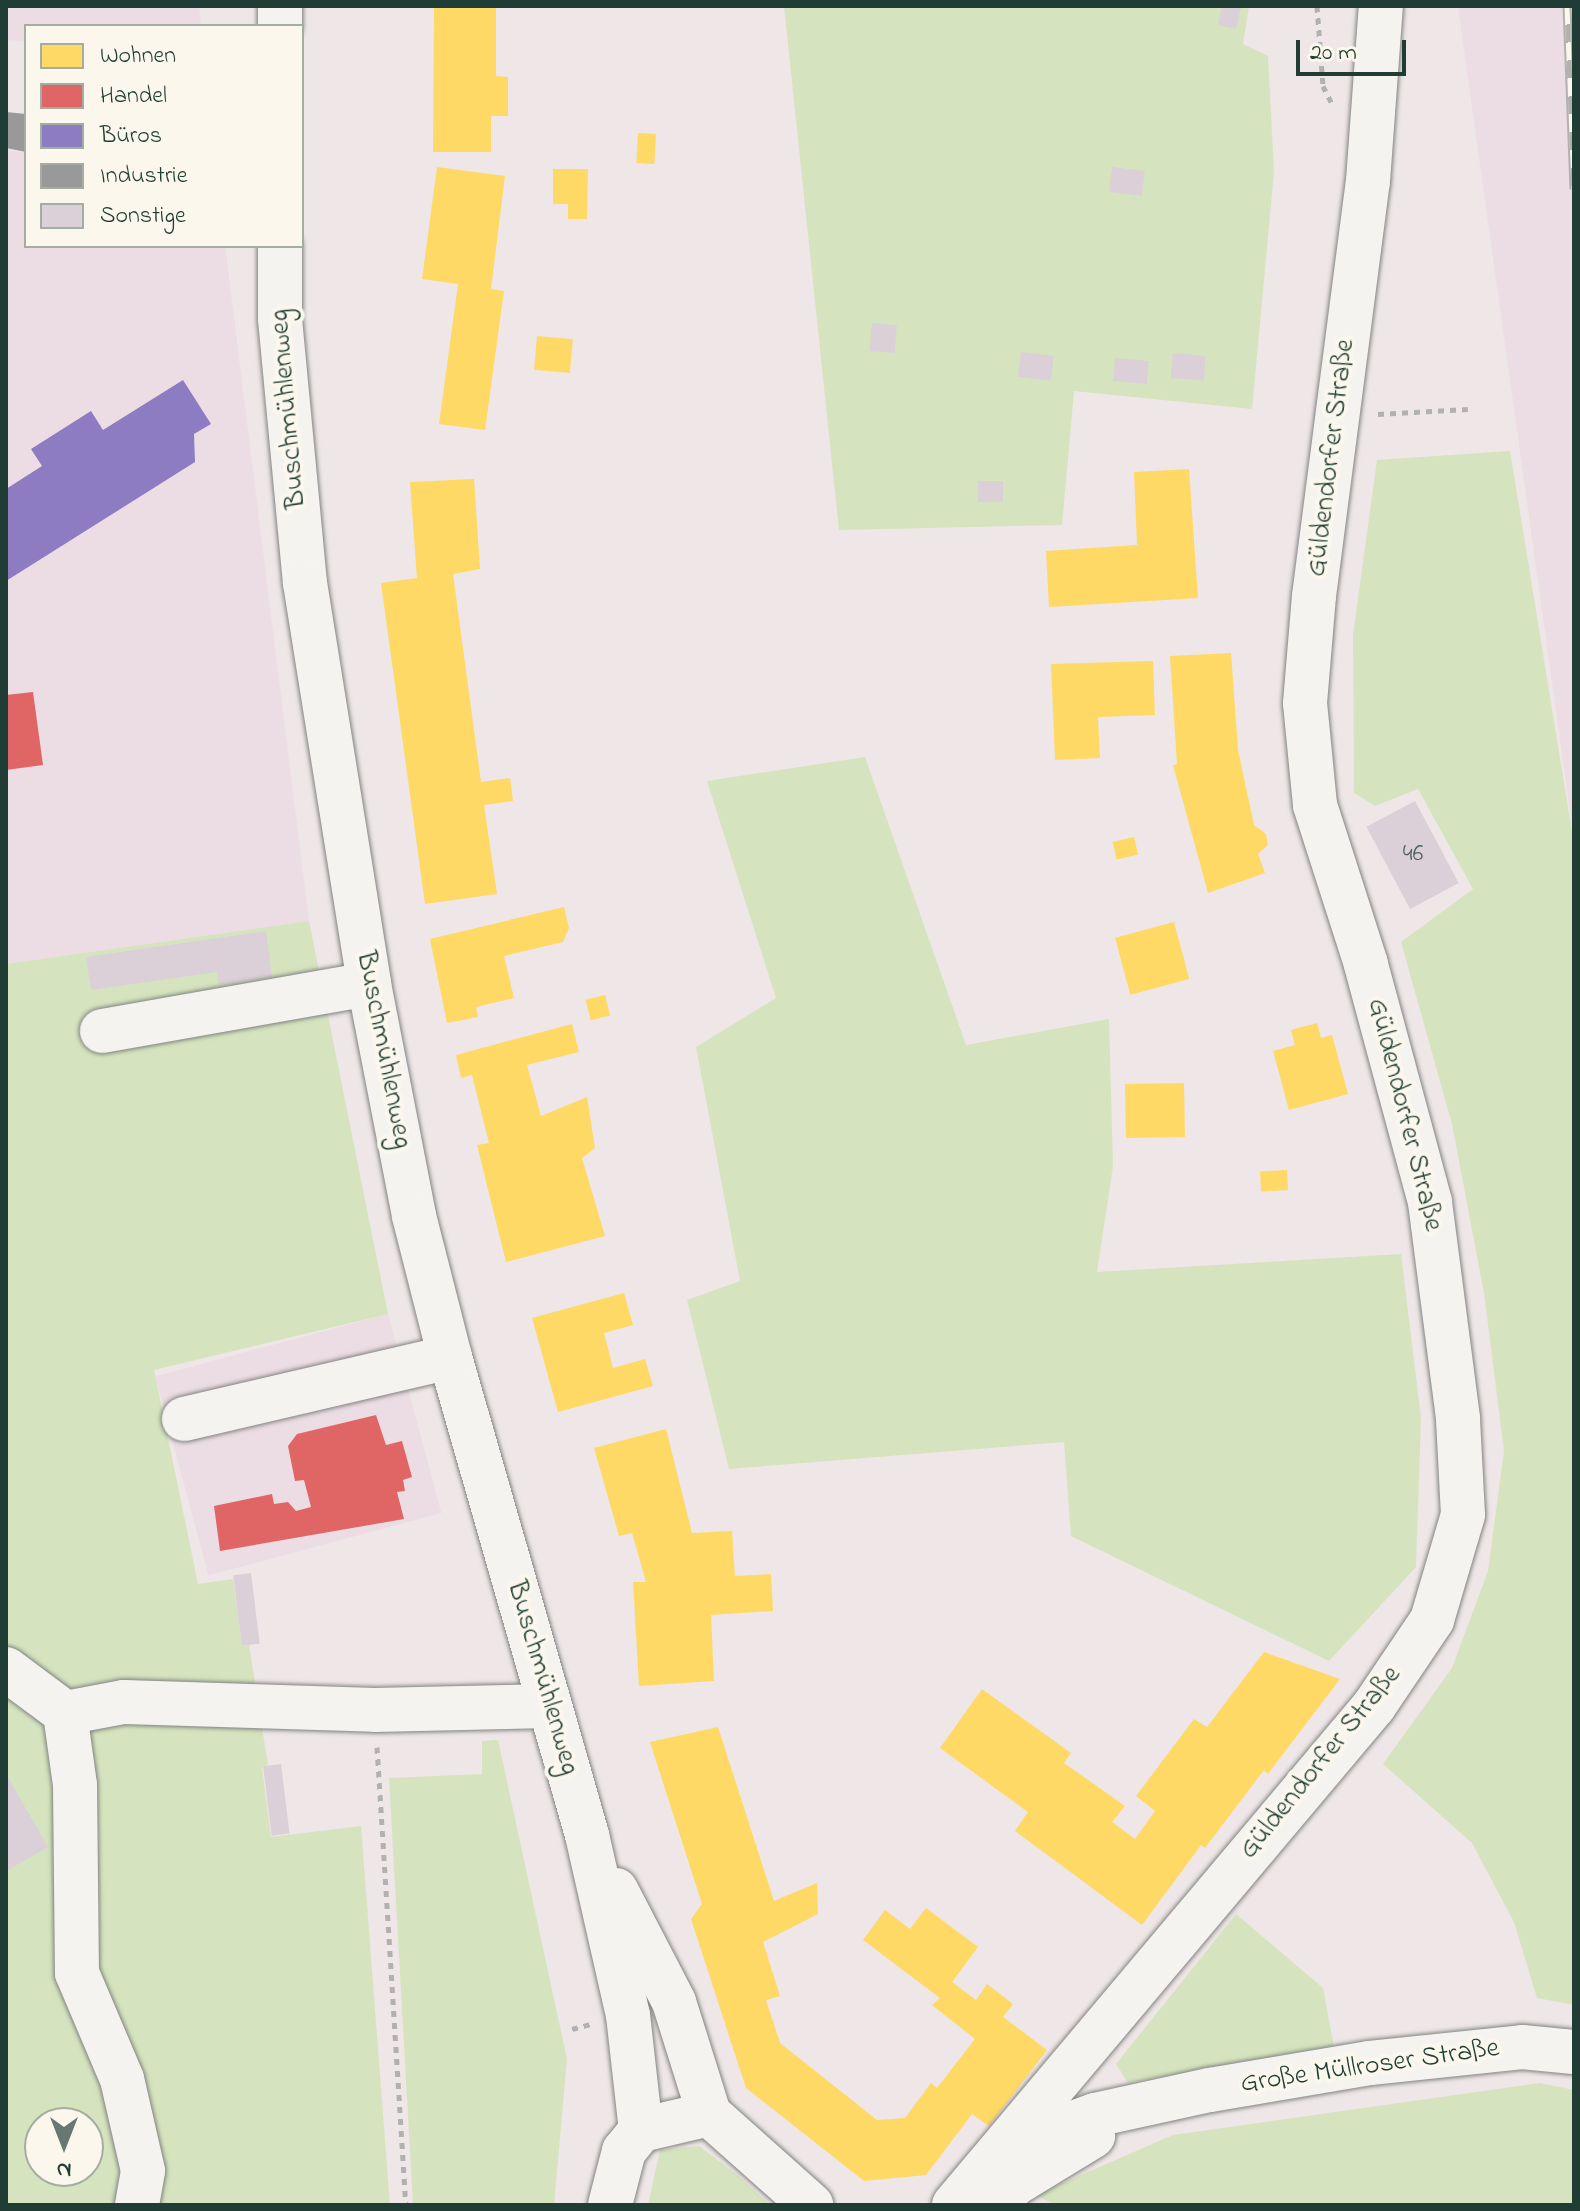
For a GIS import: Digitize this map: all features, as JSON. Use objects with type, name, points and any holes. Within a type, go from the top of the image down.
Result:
[{"type":"street","name":"Güldendorfer Straße","points":[[954,2205],[1374,1706],[1432,1620],[1463,1515],[1458,1418],[1430,1202],[1366,964],[1315,805],[1305,703],[1337,416],[1368,181],[1381,6]]},
{"type":"street","name":"Buschmühlenweg","points":[[280,248],[280,319],[305,583],[369,984],[414,1216],[450,1357],[587,1835],[628,2015],[641,2130]]},
{"type":"street","points":[[102,1031],[369,984]]},
{"type":"street","points":[[184,1419],[450,1357]]},
{"type":"street","points":[[6,1669],[65,1713],[75,1785],[77,1973],[122,2079],[143,2171],[137,2205]]},
{"type":"street","points":[[65,1713],[124,1702],[375,1710],[550,1706]]},
{"type":"street","name":"Buschmühlenweg","points":[[587,1835],[674,2002],[709,2114]]},
{"type":"street","name":"Große Müllroser Straße","points":[[1004,2148],[1095,2115],[1370,2063],[1522,2047],[1574,2052]]},
{"type":"street","name":"Große Müllroser Straße","points":[[998,2205],[1013,2185],[1049,2162],[1167,2099]]},
{"type":"street","points":[[610,2205],[624,2151],[641,2130],[709,2114],[811,2205]]},
{"type":"path","points":[[1337,416],[1468,409]]},
{"type":"path","points":[[375,1710],[406,2205]]},
{"type":"shaded area","points":[[6,6],[199,6],[201,24],[24,24],[24,41],[6,40]]},
{"type":"shaded area","points":[[1458,6],[1574,6],[1574,840]]},
{"type":"shaded area","points":[[6,150],[24,153],[24,248],[225,248],[309,921],[6,964]]},
{"type":"shaded area","points":[[388,1314],[441,1513],[209,1575],[155,1376]]},
{"type":"green space","points":[[784,6],[1249,6],[1243,44],[1268,56],[1274,172],[1252,409],[1074,391],[1062,525],[839,530]]},
{"type":"green space","points":[[1510,451],[1574,844],[1574,2005],[1537,1998],[1514,1922],[1472,1843],[1383,1764],[1452,1668],[1488,1571],[1504,1451],[1484,1293],[1452,1124],[1401,942],[1473,889],[1418,789],[1375,806],[1354,793],[1353,635],[1377,460]]},
{"type":"green space","points":[[865,757],[966,1045],[1109,1019],[1113,1166],[1097,1272],[1401,1254],[1421,1418],[1416,1567],[1329,1661],[1071,1536],[1064,1442],[729,1469],[687,1300],[740,1281],[696,1047],[776,998],[707,781]]},
{"type":"green space","points":[[309,921],[388,1314],[154,1370],[198,1584],[233,1579],[242,1646],[249,1645],[268,1765],[262,1767],[271,1837],[361,1826],[390,2205],[6,2205],[6,964]]},
{"type":"green space","points":[[498,1740],[567,2059],[554,2205],[413,2205],[389,1778],[482,1774],[482,1741]]},
{"type":"green space","points":[[1236,1914],[1323,1988],[1334,2047],[1128,2083],[1116,2064]]},
{"type":"green space","points":[[1540,2083],[1574,2090],[1574,2205],[1056,2205],[1035,2195],[1173,2135]]},
{"type":"green space","points":[[699,2146],[770,2205],[648,2205],[660,2150]]},
{"type":"building: Wohnen","points":[[434,6],[496,6],[496,76],[508,77],[508,116],[491,116],[491,152],[433,152]]},
{"type":"building: Wohnen","points":[[638,133],[656,134],[654,164],[636,163]]},
{"type":"building: Wohnen","points":[[437,167],[505,176],[491,289],[504,291],[485,430],[439,424],[458,284],[422,279]]},
{"type":"building: Wohnen","points":[[553,169],[588,169],[587,219],[568,219],[568,204],[553,204]]},
{"type":"building: Wohnen","points":[[537,336],[573,339],[570,373],[534,370]]},
{"type":"building: Wohnen","points":[[1189,469],[1198,598],[1049,607],[1046,551],[1137,545],[1134,472]]},
{"type":"building: Wohnen","points":[[474,479],[480,569],[453,574],[481,782],[510,778],[513,801],[484,805],[497,894],[425,904],[381,583],[417,578],[410,482]]},
{"type":"building: Wohnen","points":[[1231,653],[1238,750],[1254,825],[1266,834],[1268,845],[1258,854],[1265,873],[1208,893],[1173,765],[1177,764],[1170,656]]},
{"type":"building: Wohnen","points":[[1153,661],[1155,715],[1098,717],[1100,758],[1055,760],[1051,664]]},
{"type":"building: Wohnen","points":[[1134,837],[1138,855],[1117,859],[1113,842]]},
{"type":"building: Wohnen","points":[[564,907],[569,928],[563,942],[504,956],[514,998],[476,1007],[478,1017],[447,1023],[430,939]]},
{"type":"building: Wohnen","points":[[1174,922],[1189,979],[1130,995],[1115,938]]},
{"type":"building: Wohnen","points":[[605,995],[610,1015],[591,1020],[586,1000]]},
{"type":"building: Wohnen","points":[[1317,1023],[1321,1038],[1332,1035],[1348,1094],[1289,1110],[1273,1051],[1295,1045],[1291,1030]]},
{"type":"building: Wohnen","points":[[572,1024],[579,1052],[527,1065],[541,1116],[587,1097],[595,1148],[582,1158],[605,1236],[506,1262],[477,1145],[489,1143],[472,1075],[461,1078],[456,1055]]},
{"type":"building: Wohnen","points":[[1184,1083],[1185,1137],[1126,1138],[1125,1084]]},
{"type":"building: Wohnen","points":[[1287,1170],[1288,1190],[1261,1191],[1260,1171]]},
{"type":"building: Wohnen","points":[[624,1293],[633,1325],[604,1333],[613,1368],[645,1359],[653,1386],[558,1412],[532,1318]]},
{"type":"building: Wohnen","points":[[666,1429],[692,1533],[732,1531],[735,1576],[771,1574],[773,1611],[711,1615],[714,1681],[639,1686],[633,1582],[646,1582],[632,1533],[619,1536],[594,1448]]},
{"type":"building: Wohnen","points":[[1264,1652],[1340,1679],[1268,1774],[1264,1770],[1205,1848],[1201,1845],[1142,1925],[1015,1831],[1028,1812],[940,1748],[982,1689],[1071,1753],[1064,1763],[1125,1806],[1112,1822],[1135,1839],[1155,1811],[1136,1796],[1194,1719],[1207,1727]]},
{"type":"building: Wohnen","points":[[718,1727],[774,1901],[817,1883],[818,1914],[763,1942],[780,1996],[766,2000],[780,2043],[877,2120],[905,2118],[931,2083],[937,2088],[975,2039],[932,2005],[940,1998],[863,1940],[885,1910],[910,1929],[926,1908],[978,1947],[952,1982],[976,2000],[987,1984],[1013,2004],[1003,2017],[1047,2050],[989,2126],[972,2114],[926,2175],[864,2181],[746,2088],[691,1919],[702,1904],[650,1742]]},
{"type":"building: Handel","points":[[33,692],[43,765],[6,770],[6,695]]},
{"type":"building: Handel","points":[[376,1415],[386,1445],[402,1441],[412,1477],[403,1480],[405,1491],[397,1492],[404,1519],[220,1551],[214,1506],[272,1494],[274,1504],[288,1502],[296,1511],[311,1507],[304,1480],[295,1481],[288,1446],[297,1434]]},
{"type":"building: Büros","points":[[183,380],[211,424],[194,434],[195,462],[6,581],[6,489],[42,466],[31,449],[91,411],[103,430]]},
{"type":"building: Industrie","points":[[6,112],[24,114],[24,152],[6,148]]},
{"type":"building: Sonstige","points":[[1222,6],[1241,6],[1236,29],[1218,25]]},
{"type":"building: Sonstige","points":[[1112,167],[1145,171],[1142,196],[1109,192]]},
{"type":"building: Sonstige","points":[[872,323],[897,325],[894,353],[870,351]]},
{"type":"building: Sonstige","points":[[1021,352],[1054,356],[1051,381],[1018,377]]},
{"type":"building: Sonstige","points":[[1173,353],[1206,356],[1204,381],[1171,378]]},
{"type":"building: Sonstige","points":[[1115,358],[1149,361],[1147,384],[1113,381]]},
{"type":"building: Sonstige","points":[[978,481],[1003,481],[1003,502],[978,502]]},
{"type":"building: Sonstige","points":[[1415,801],[1459,883],[1410,909],[1366,827]]},
{"type":"building: Sonstige","points":[[266,931],[272,977],[219,985],[217,972],[91,990],[86,957]]},
{"type":"building: Sonstige","points":[[251,1573],[260,1643],[242,1646],[233,1575]]},
{"type":"building: Sonstige","points":[[281,1764],[290,1833],[272,1836],[263,1766]]},
{"type":"building: Sonstige","points":[[6,1774],[48,1847],[6,1871]]},
{"type":"railway","points":[[1567,6],[1574,189]]}]
